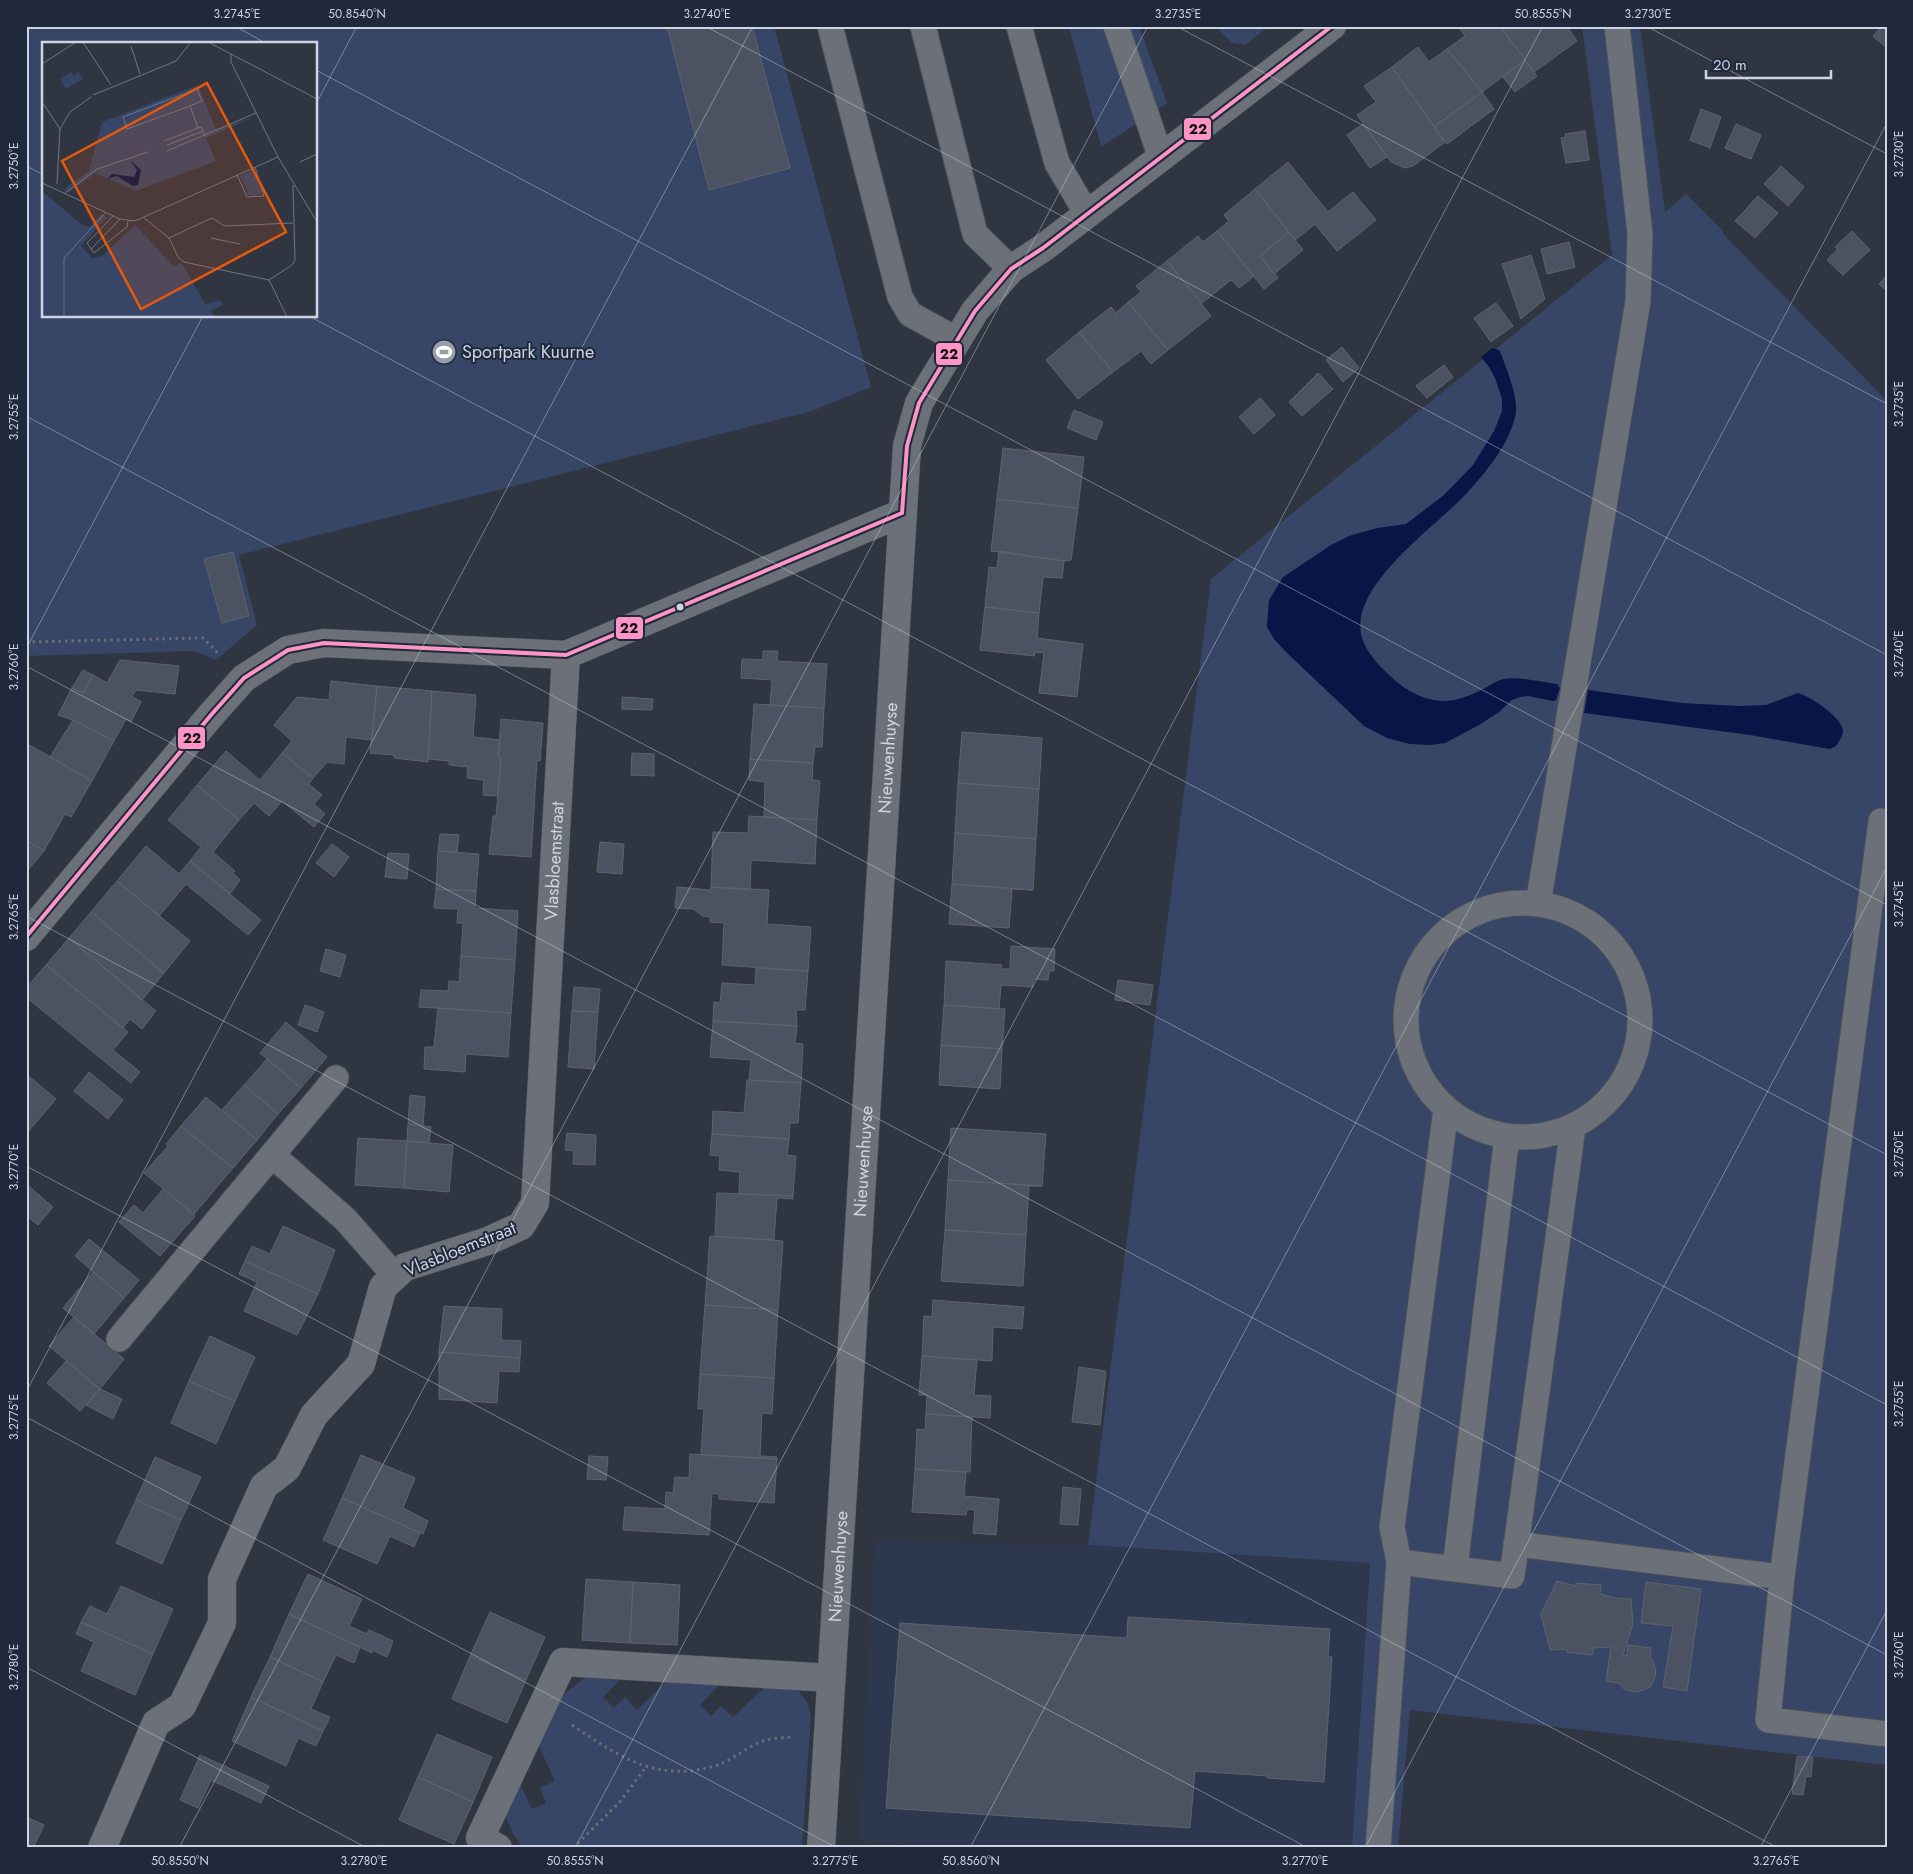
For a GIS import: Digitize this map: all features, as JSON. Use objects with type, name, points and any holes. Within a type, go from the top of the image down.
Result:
[{"type":"street","name":"Nieuwenhuyse","points":[[821,1848],[906,446],[919,403],[975,311],[1011,269],[1043,248],[1332,26]]},
{"type":"street","points":[[26,937],[244,678],[288,650],[324,643],[566,655],[902,513]]},
{"type":"street","name":"Vlasbloemstraat","points":[[102,1848],[156,1723],[182,1706],[222,1623],[222,1579],[264,1486],[287,1468],[314,1415],[362,1364],[383,1287],[405,1267],[488,1241],[521,1226],[535,1203],[566,655]]},
{"type":"street","points":[[498,1848],[480,1838],[563,1662],[831,1678]]},
{"type":"lane","points":[[830,26],[900,297],[910,314],[957,340]]},
{"type":"lane","points":[[923,26],[975,234],[1011,269]]},
{"type":"lane","points":[[1019,26],[1057,162],[1087,214]]},
{"type":"lane","points":[[1116,26],[1161,158]]},
{"type":"lane","points":[[1538,904],[1638,301],[1640,234],[1617,26]]},
{"type":"lane","points":[[1887,822],[1881,821],[1782,1577],[1768,1720],[1887,1734]]},
{"type":"lane","points":[[1510,904],[1538,904],[1567,912],[1600,932],[1625,962],[1638,998],[1640,1017],[1635,1055],[1617,1089],[1604,1104],[1573,1127],[1536,1136],[1507,1136],[1479,1128],[1462,1120],[1446,1109],[1422,1078],[1408,1042],[1408,1004],[1412,985],[1419,967],[1442,936],[1474,914],[1510,904]]},
{"type":"lane","points":[[119,1339],[336,1078]]},
{"type":"lane","points":[[1378,1848],[1399,1562],[1392,1527],[1446,1109]]},
{"type":"lane","points":[[1399,1562],[1512,1576],[1573,1127]]},
{"type":"lane","points":[[1455,1568],[1507,1136]]},
{"type":"lane","points":[[272,1155],[346,1220],[395,1276]]},
{"type":"lane","points":[[1516,1544],[1782,1577]]},
{"type":"path","points":[[26,642],[203,638],[244,678]]},
{"type":"path","points":[[542,1706],[603,1745],[646,1767],[662,1770],[679,1771],[719,1764],[765,1740],[828,1732]]},
{"type":"path","points":[[573,1848],[619,1802],[646,1767]]},
{"type":"shaded area","name":"Sportpark Kuurne","points":[[26,26],[774,26],[871,387],[812,411],[239,555],[257,625],[216,660],[195,651],[26,656]]},
{"type":"shaded area","points":[[1069,26],[1139,26],[1167,103],[1101,147]]},
{"type":"shaded area","points":[[1227,26],[1269,26],[1245,45],[1232,43],[1219,30]]},
{"type":"shaded area","points":[[1582,26],[1640,26],[1665,212],[1686,194],[1887,401],[1887,1765],[1410,1710],[1398,1848],[1352,1848],[1370,1563],[1088,1545],[1211,579],[1612,255]]},
{"type":"shaded area","points":[[1492,348],[1499,350],[1502,356],[1515,397],[1516,413],[1506,441],[1488,469],[1467,493],[1415,541],[1379,580],[1367,600],[1361,621],[1363,641],[1368,651],[1385,672],[1411,691],[1433,700],[1447,701],[1461,698],[1500,680],[1509,678],[1557,684],[1560,688],[1556,700],[1553,701],[1528,696],[1512,700],[1499,712],[1479,725],[1445,743],[1430,745],[1410,744],[1387,738],[1364,726],[1286,652],[1274,639],[1267,627],[1269,600],[1283,577],[1331,545],[1349,536],[1377,528],[1406,524],[1444,495],[1473,465],[1494,431],[1502,411],[1502,399],[1495,378],[1481,357]]},
{"type":"shaded area","points":[[1588,690],[1682,703],[1739,706],[1766,705],[1798,693],[1818,703],[1832,714],[1842,726],[1843,733],[1836,746],[1830,749],[1750,735],[1584,713]]},
{"type":"shaded area","points":[[875,1541],[1088,1545],[1370,1563],[1352,1848],[956,1848],[859,1841]]},
{"type":"shaded area","points":[[590,1674],[624,1676],[603,1697],[614,1708],[625,1697],[637,1710],[671,1679],[722,1682],[700,1705],[711,1716],[721,1706],[733,1717],[767,1685],[797,1689],[807,1702],[811,1716],[802,1848],[672,1848],[670,1846],[668,1848],[652,1848],[648,1844],[643,1848],[523,1848],[505,1816],[519,1782],[532,1809],[546,1803],[540,1788],[555,1781],[536,1740],[553,1702]]},
{"type":"building","points":[[667,26],[752,26],[790,168],[709,190]]},
{"type":"building","points":[[1458,26],[1500,26],[1525,60],[1482,92],[1447,49],[1465,36]]},
{"type":"building","points":[[1500,26],[1569,26],[1568,28],[1577,41],[1534,72]]},
{"type":"building","points":[[1882,26],[1887,26],[1887,48],[1873,36]]},
{"type":"building","points":[[1418,47],[1429,62],[1447,49],[1482,92],[1434,127],[1392,67]]},
{"type":"building","points":[[1525,60],[1537,76],[1515,92],[1503,77]]},
{"type":"building","points":[[1392,67],[1445,142],[1413,166],[1405,168],[1391,162],[1357,115],[1376,102],[1364,86]]},
{"type":"building","points":[[1482,92],[1494,109],[1447,144],[1434,127]]},
{"type":"building","points":[[1701,109],[1721,117],[1710,148],[1690,140]]},
{"type":"building","points":[[1363,124],[1387,157],[1370,168],[1347,135]]},
{"type":"building","points":[[1736,124],[1761,135],[1751,159],[1725,148]]},
{"type":"building","points":[[1585,131],[1589,160],[1566,163],[1561,138],[1566,137],[1565,134]]},
{"type":"building","points":[[1288,162],[1328,212],[1353,192],[1376,220],[1337,251],[1315,224],[1295,240],[1255,189]]},
{"type":"building","points":[[1781,166],[1804,187],[1788,206],[1764,184]]},
{"type":"building","points":[[1255,189],[1289,232],[1260,256],[1278,278],[1264,289],[1217,231],[1229,221],[1224,215]]},
{"type":"building","points":[[1758,196],[1778,213],[1755,238],[1735,221]]},
{"type":"building","points":[[1217,231],[1254,276],[1239,288],[1231,280],[1202,303],[1167,261],[1198,236],[1203,242]]},
{"type":"building","points":[[1852,231],[1870,250],[1843,275],[1827,260],[1838,249],[1835,247]]},
{"type":"building","points":[[1289,232],[1303,250],[1274,274],[1260,256]]},
{"type":"building","points":[[1569,242],[1575,267],[1547,274],[1541,249]]},
{"type":"building","points":[[1531,255],[1545,299],[1521,319],[1502,264]]},
{"type":"building","points":[[1167,261],[1211,316],[1168,350],[1128,302],[1141,292],[1136,286]]},
{"type":"building","points":[[1887,275],[1887,291],[1879,284]]},
{"type":"building","points":[[1128,302],[1168,350],[1151,364],[1141,351],[1113,372],[1079,332],[1111,307],[1116,313]]},
{"type":"building","points":[[1496,303],[1513,326],[1491,342],[1474,318]]},
{"type":"building","points":[[1079,332],[1113,372],[1078,399],[1046,360]]},
{"type":"building","points":[[1342,347],[1359,368],[1343,382],[1326,360]]},
{"type":"building","points":[[1444,365],[1453,377],[1427,398],[1416,386]]},
{"type":"building","points":[[1318,373],[1333,389],[1302,416],[1289,402]]},
{"type":"building","points":[[1260,398],[1275,415],[1254,434],[1239,417]]},
{"type":"building","points":[[1074,410],[1103,422],[1096,440],[1067,428]]},
{"type":"building","points":[[1003,448],[1084,457],[1078,508],[997,499]]},
{"type":"building","points":[[997,499],[1078,508],[1071,560],[1064,561],[991,551]]},
{"type":"building","points":[[999,551],[1064,561],[1062,578],[1043,577],[1039,613],[985,607],[989,567],[997,568]]},
{"type":"building","points":[[233,552],[249,616],[222,623],[204,559]]},
{"type":"building","points":[[985,607],[1039,613],[1037,638],[1083,644],[1077,697],[1039,693],[1044,653],[1035,652],[1034,656],[980,650]]},
{"type":"building","points":[[763,651],[778,651],[777,661],[827,664],[824,708],[770,705],[772,680],[741,678],[742,659],[763,660]]},
{"type":"building","points":[[120,660],[179,666],[175,694],[136,690],[132,696],[141,702],[131,722],[126,719],[114,741],[73,720],[58,715],[72,688],[83,693],[93,675],[107,683]]},
{"type":"building","points":[[83,670],[93,675],[83,693],[72,688]]},
{"type":"building","points":[[331,681],[377,686],[372,740],[346,737],[344,764],[327,762],[313,778],[282,753],[292,741],[274,725],[297,697],[329,700]]},
{"type":"building","points":[[377,686],[432,691],[428,762],[394,758],[394,755],[370,753]]},
{"type":"building","points":[[432,691],[476,695],[473,737],[500,740],[498,757],[501,758],[498,796],[483,795],[484,780],[467,778],[468,767],[449,765],[449,761],[428,759]]},
{"type":"building","points":[[622,697],[653,699],[652,710],[622,709]]},
{"type":"building","points":[[754,704],[824,708],[822,747],[815,747],[813,763],[750,759]]},
{"type":"building","points":[[501,719],[543,723],[540,761],[537,760],[531,857],[489,854],[493,816],[496,816],[501,758],[498,757]]},
{"type":"building","points":[[73,720],[114,741],[92,781],[50,757]]},
{"type":"building","points":[[962,732],[1042,738],[1039,789],[958,783]]},
{"type":"building","points":[[26,743],[92,781],[71,817],[65,814],[44,851],[26,840]]},
{"type":"building","points":[[226,751],[260,780],[282,753],[313,778],[309,784],[322,795],[314,804],[325,814],[314,827],[282,801],[269,816],[254,803],[239,820],[197,785]]},
{"type":"building","points":[[632,753],[654,754],[654,776],[631,775]]},
{"type":"building","points":[[750,759],[813,763],[812,780],[820,781],[817,820],[764,817],[765,782],[749,780]]},
{"type":"building","points":[[958,783],[1039,789],[1036,839],[955,833]]},
{"type":"building","points":[[197,785],[239,820],[213,852],[235,871],[233,873],[240,880],[230,894],[190,861],[201,847],[168,820]]},
{"type":"building","points":[[749,816],[817,820],[815,864],[751,860],[750,890],[711,887],[713,832],[748,833]]},
{"type":"building","points":[[955,833],[1036,839],[1033,890],[952,884]]},
{"type":"building","points":[[440,834],[459,835],[457,852],[438,851]]},
{"type":"building","points":[[26,840],[44,851],[26,872]]},
{"type":"building","points":[[600,842],[624,844],[622,874],[597,872]]},
{"type":"building","points":[[332,844],[349,857],[334,877],[316,863]]},
{"type":"building","points":[[146,846],[179,874],[190,861],[261,920],[248,935],[186,884],[159,916],[117,881]]},
{"type":"building","points":[[438,851],[479,854],[476,891],[436,889]]},
{"type":"building","points":[[388,853],[409,854],[407,879],[385,877]]},
{"type":"building","points":[[117,881],[190,941],[164,973],[91,912]]},
{"type":"building","points":[[952,884],[1033,890],[1012,889],[1009,928],[949,924]]},
{"type":"building","points":[[677,887],[711,890],[711,887],[769,890],[767,924],[811,927],[808,971],[722,965],[724,923],[710,922],[710,917],[703,916],[693,909],[675,908]]},
{"type":"building","points":[[436,889],[476,891],[475,908],[518,911],[515,960],[461,956],[463,923],[457,923],[458,909],[434,908]]},
{"type":"building","points":[[91,912],[164,973],[142,1000],[69,938]]},
{"type":"building","points":[[69,938],[156,1011],[142,1029],[130,1019],[123,1028],[46,965]]},
{"type":"building","points":[[1011,946],[1055,949],[1054,971],[1049,971],[1048,980],[1033,979],[1033,987],[1001,985],[999,1009],[944,1005],[946,961],[1002,965],[1001,969],[1010,969]]},
{"type":"building","points":[[326,949],[346,955],[340,977],[320,971]]},
{"type":"building","points":[[461,956],[515,960],[511,1013],[419,1007],[421,990],[448,991],[449,981],[459,982]]},
{"type":"building","points":[[46,965],[128,1032],[113,1050],[140,1072],[131,1083],[26,997],[26,988]]},
{"type":"building","points":[[756,968],[808,971],[805,1010],[796,1010],[797,1026],[713,1021],[714,1002],[720,1003],[722,983],[755,985]]},
{"type":"building","points":[[1118,980],[1153,985],[1150,1005],[1115,1000]]},
{"type":"building","points":[[574,987],[600,989],[598,1012],[572,1011]]},
{"type":"building","points":[[305,1005],[324,1012],[317,1032],[298,1025]]},
{"type":"building","points":[[944,1005],[1005,1009],[1002,1049],[941,1045]]},
{"type":"building","points":[[438,1008],[511,1013],[508,1057],[466,1054],[465,1072],[424,1069],[425,1047],[434,1047]]},
{"type":"building","points":[[572,1011],[598,1012],[594,1069],[568,1067]]},
{"type":"building","points":[[713,1021],[797,1026],[795,1043],[803,1044],[801,1083],[749,1080],[751,1060],[710,1057]]},
{"type":"building","points":[[286,1022],[327,1057],[301,1088],[260,1053]]},
{"type":"building","points":[[941,1045],[1002,1049],[1000,1089],[939,1085]]},
{"type":"building","points":[[267,1059],[301,1088],[278,1114],[244,1085]]},
{"type":"building","points":[[89,1072],[123,1100],[108,1119],[74,1091]]},
{"type":"building","points":[[26,1074],[56,1099],[26,1134]]},
{"type":"building","points":[[747,1080],[801,1083],[798,1123],[790,1123],[789,1139],[712,1134],[713,1111],[744,1113]]},
{"type":"building","points":[[244,1085],[278,1114],[257,1140],[222,1110]]},
{"type":"building","points":[[410,1095],[425,1097],[423,1126],[408,1124]]},
{"type":"building","points":[[206,1097],[257,1140],[233,1168],[181,1126]]},
{"type":"building","points":[[408,1124],[431,1127],[429,1143],[407,1141]]},
{"type":"building","points":[[181,1126],[233,1168],[194,1214],[144,1173],[168,1146],[166,1144]]},
{"type":"building","points":[[951,1128],[1046,1134],[1042,1186],[948,1180]]},
{"type":"building","points":[[567,1133],[596,1135],[595,1165],[573,1164],[574,1151],[565,1150]]},
{"type":"building","points":[[712,1134],[789,1139],[787,1155],[796,1156],[793,1196],[739,1194],[740,1172],[719,1170],[720,1156],[710,1155]]},
{"type":"building","points":[[358,1138],[407,1141],[404,1188],[355,1185]]},
{"type":"building","points":[[407,1141],[453,1145],[449,1192],[404,1188]]},
{"type":"building","points":[[948,1180],[1042,1186],[1029,1186],[1026,1235],[945,1230]]},
{"type":"building","points":[[26,1184],[53,1207],[38,1225],[26,1215]]},
{"type":"building","points":[[163,1189],[195,1216],[160,1256],[119,1222],[134,1205],[143,1213]]},
{"type":"building","points":[[717,1193],[793,1196],[793,1199],[777,1198],[774,1240],[715,1236]]},
{"type":"building","points":[[283,1226],[335,1250],[318,1294],[245,1261],[252,1246],[270,1254]]},
{"type":"building","points":[[945,1230],[1026,1235],[1023,1286],[941,1281]]},
{"type":"building","points":[[710,1236],[783,1241],[778,1310],[705,1305]]},
{"type":"building","points":[[89,1239],[139,1280],[124,1298],[75,1256]]},
{"type":"building","points":[[245,1261],[318,1294],[297,1335],[244,1311],[257,1282],[239,1274]]},
{"type":"building","points":[[93,1272],[124,1298],[94,1334],[63,1308]]},
{"type":"building","points":[[933,1300],[1024,1307],[1022,1329],[993,1327],[992,1361],[922,1356],[924,1316],[932,1317]]},
{"type":"building","points":[[705,1305],[778,1310],[774,1378],[700,1374]]},
{"type":"building","points":[[444,1306],[502,1309],[501,1340],[521,1341],[520,1358],[439,1352]]},
{"type":"building","points":[[74,1317],[124,1359],[100,1389],[49,1346]]},
{"type":"building","points":[[210,1336],[255,1357],[235,1401],[189,1381]]},
{"type":"building","points":[[439,1352],[520,1358],[519,1372],[499,1371],[497,1403],[439,1399]]},
{"type":"building","points":[[922,1356],[977,1360],[974,1395],[991,1396],[990,1418],[926,1414],[927,1395],[919,1395]]},
{"type":"building","points":[[66,1361],[100,1389],[80,1411],[47,1383]]},
{"type":"building","points":[[1079,1367],[1106,1371],[1100,1425],[1072,1422]]},
{"type":"building","points":[[700,1374],[774,1378],[772,1414],[762,1413],[760,1456],[777,1457],[777,1459],[701,1455],[704,1409],[698,1409]]},
{"type":"building","points":[[189,1381],[235,1401],[216,1444],[171,1423]]},
{"type":"building","points":[[100,1389],[122,1399],[113,1419],[86,1405]]},
{"type":"building","points":[[926,1414],[972,1417],[970,1472],[915,1469],[917,1429],[925,1430]]},
{"type":"building","points":[[690,1454],[777,1459],[774,1503],[719,1499],[719,1494],[712,1493],[709,1535],[623,1530],[625,1507],[665,1509],[666,1492],[673,1493],[675,1477],[689,1478]]},
{"type":"building","points":[[361,1455],[415,1478],[403,1508],[428,1521],[423,1534],[342,1498]]},
{"type":"building","points":[[589,1456],[608,1457],[606,1480],[587,1479]]},
{"type":"building","points":[[155,1457],[201,1477],[181,1520],[136,1500]]},
{"type":"building","points":[[915,1469],[966,1472],[964,1496],[999,1499],[996,1535],[973,1533],[975,1510],[967,1509],[966,1515],[912,1512]]},
{"type":"building","points":[[1063,1487],[1081,1489],[1078,1525],[1060,1524]]},
{"type":"building","points":[[342,1498],[420,1533],[414,1547],[390,1536],[377,1564],[323,1540]]},
{"type":"building","points":[[136,1500],[181,1520],[162,1564],[116,1543]]},
{"type":"building","points":[[308,1574],[362,1599],[349,1626],[367,1634],[369,1630],[393,1641],[387,1657],[372,1650],[372,1653],[289,1614]]},
{"type":"building","points":[[586,1579],[633,1582],[630,1643],[582,1640]]},
{"type":"building","points":[[1557,1581],[1575,1586],[1576,1583],[1601,1585],[1600,1594],[1615,1598],[1631,1599],[1633,1624],[1623,1655],[1627,1656],[1628,1645],[1651,1648],[1650,1657],[1656,1670],[1650,1687],[1636,1692],[1624,1689],[1619,1683],[1606,1681],[1611,1647],[1594,1648],[1592,1655],[1567,1652],[1567,1649],[1550,1650],[1541,1614]]},
{"type":"building","points":[[633,1582],[680,1585],[677,1645],[630,1643]]},
{"type":"building","points":[[1646,1582],[1701,1589],[1687,1691],[1663,1687],[1673,1626],[1641,1623]]},
{"type":"building","points":[[121,1586],[173,1609],[153,1654],[81,1622],[90,1606],[107,1614]]},
{"type":"building","points":[[490,1612],[545,1637],[526,1680],[470,1656]]},
{"type":"building","points":[[289,1614],[360,1647],[354,1663],[336,1655],[323,1682],[270,1657]]},
{"type":"building","points":[[1128,1617],[1330,1629],[1328,1657],[1332,1657],[1324,1782],[1195,1771],[1190,1828],[886,1808],[900,1623],[1127,1638]]},
{"type":"building","points":[[81,1622],[153,1654],[135,1695],[81,1671],[94,1642],[76,1634]]},
{"type":"building","points":[[470,1656],[526,1680],[507,1723],[452,1699]]},
{"type":"building","points":[[270,1657],[323,1682],[311,1709],[330,1717],[323,1731],[251,1697]]},
{"type":"building","points":[[251,1697],[323,1731],[316,1746],[298,1738],[286,1766],[232,1741]]},
{"type":"building","points":[[437,1734],[492,1757],[473,1802],[418,1777]]},
{"type":"building","points":[[200,1755],[269,1786],[261,1803],[211,1780],[198,1808],[180,1800]]},
{"type":"building","points":[[1797,1756],[1813,1757],[1811,1777],[1806,1776],[1803,1795],[1792,1794]]},
{"type":"building","points":[[418,1777],[473,1802],[454,1844],[399,1820]]},
{"type":"building","points":[[26,1817],[44,1825],[33,1848],[26,1848]]},
{"type":"building","points":[[379,1845],[402,1847],[402,1848],[378,1848]]},
{"type":"transit line","name":"22","points":[[902,513],[907,446],[919,403],[975,311],[1011,269],[1043,248],[1332,26]]},
{"type":"transit line","name":"22","points":[[26,937],[244,678],[288,650],[324,643],[566,655],[902,513]]},
{"type":"place","name":"Sportpark Kuurne","points":[[444,352]]}]
